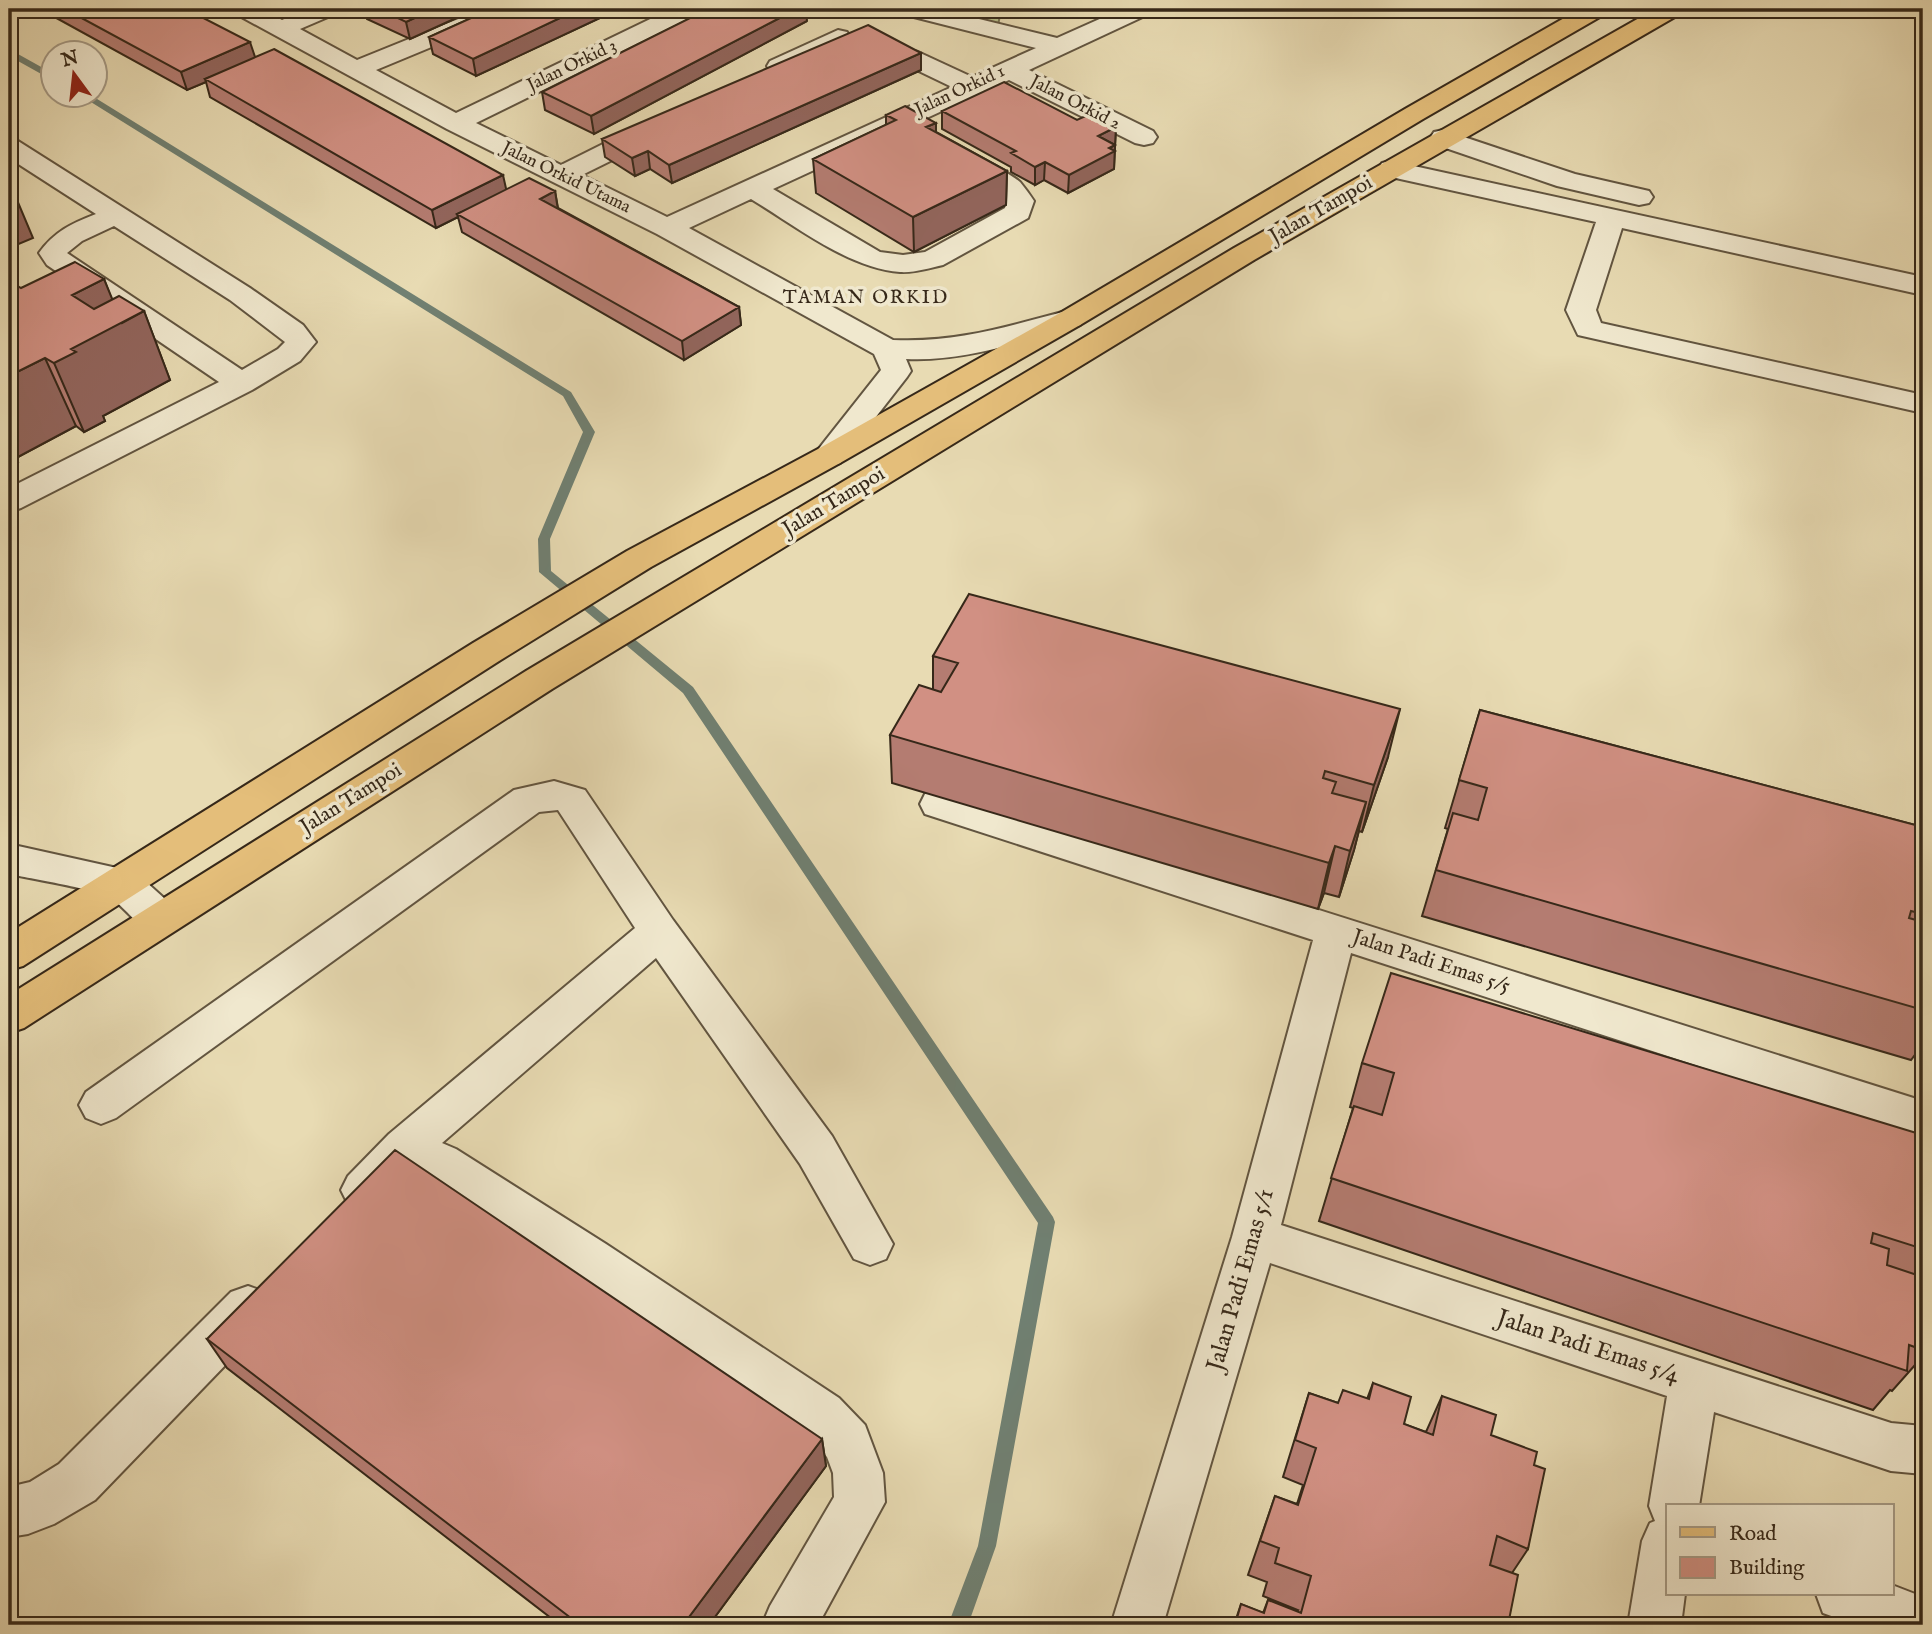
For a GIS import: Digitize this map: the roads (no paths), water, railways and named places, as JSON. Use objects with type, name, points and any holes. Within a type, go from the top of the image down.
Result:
[{"type":"main road","name":"Jalan Tampoi","points":[[9,954],[486,652],[639,559],[829,456],[1070,319],[1414,114],[1597,9]]},
{"type":"main road","name":"Jalan Tampoi","points":[[9,1016],[539,680],[1244,254],[1672,9]]},
{"type":"street","name":"Jalan Orkid Utama","points":[[244,9],[456,123],[667,228],[887,349],[930,351],[972,345],[1070,319]]},
{"type":"street","points":[[281,29],[327,9]]},
{"type":"street","points":[[356,69],[503,9]]},
{"type":"street","name":"Jalan Orkid 3","points":[[456,123],[689,9]]},
{"type":"street","points":[[911,9],[1058,46]]},
{"type":"street","name":"Jalan Orkid 1","points":[[667,228],[1141,9]]},
{"type":"street","points":[[754,79],[838,37]]},
{"type":"street","points":[[909,57],[970,86]]},
{"type":"street","name":"Jalan Orkid 2","points":[[1007,69],[1143,137]]},
{"type":"street","points":[[561,175],[669,121]]},
{"type":"street","points":[[751,188],[872,259],[903,264],[933,260],[1018,212],[1020,201],[1009,187],[891,123]]},
{"type":"street","points":[[1443,138],[1567,180],[1923,263]]},
{"type":"street","points":[[9,147],[240,294],[292,331],[301,342],[289,355],[241,383],[9,501]]},
{"type":"street","points":[[1391,169],[1923,286]]},
{"type":"street","points":[[115,216],[66,239],[57,245],[53,253],[57,259],[241,383]]},
{"type":"street","points":[[1611,218],[1581,310],[1589,329],[1923,404]]},
{"type":"street","points":[[829,456],[896,371],[887,349]]},
{"type":"street","points":[[101,1105],[528,800],[554,795],[571,800],[659,931],[816,1150],[870,1244]]},
{"type":"street","name":"Jalan Padi Emas 5/5","points":[[939,804],[1923,1120]]},
{"type":"street","points":[[9,859],[121,883],[161,919]]},
{"type":"street","points":[[337,1217],[405,1148],[659,931]]},
{"type":"street","name":"Jalan Padi Emas 5/1","points":[[1137,1625],[1255,1237],[1336,932]]},
{"type":"street","points":[[405,1148],[440,1163],[590,1259],[822,1415],[846,1442],[858,1473],[860,1502],[789,1625]]},
{"type":"street","name":"Jalan Padi Emas 5/4","points":[[1255,1237],[1891,1447],[1923,1450]]},
{"type":"street","points":[[9,1512],[23,1511],[53,1499],[77,1482],[279,1276]]},
{"type":"street","points":[[1674,1504],[1694,1383]]},
{"type":"street","points":[[1654,1625],[1666,1553]]},
{"type":"street","points":[[1848,1596],[1923,1623]]},
{"type":"waterway","points":[[9,52],[38,69]]},
{"type":"waterway","points":[[105,108],[567,394],[589,432],[544,539],[545,572],[688,690],[1047,1222],[987,1546],[958,1625]]},
{"type":"district","name":"TAMAN ORKID","points":[[866,298]]}]
